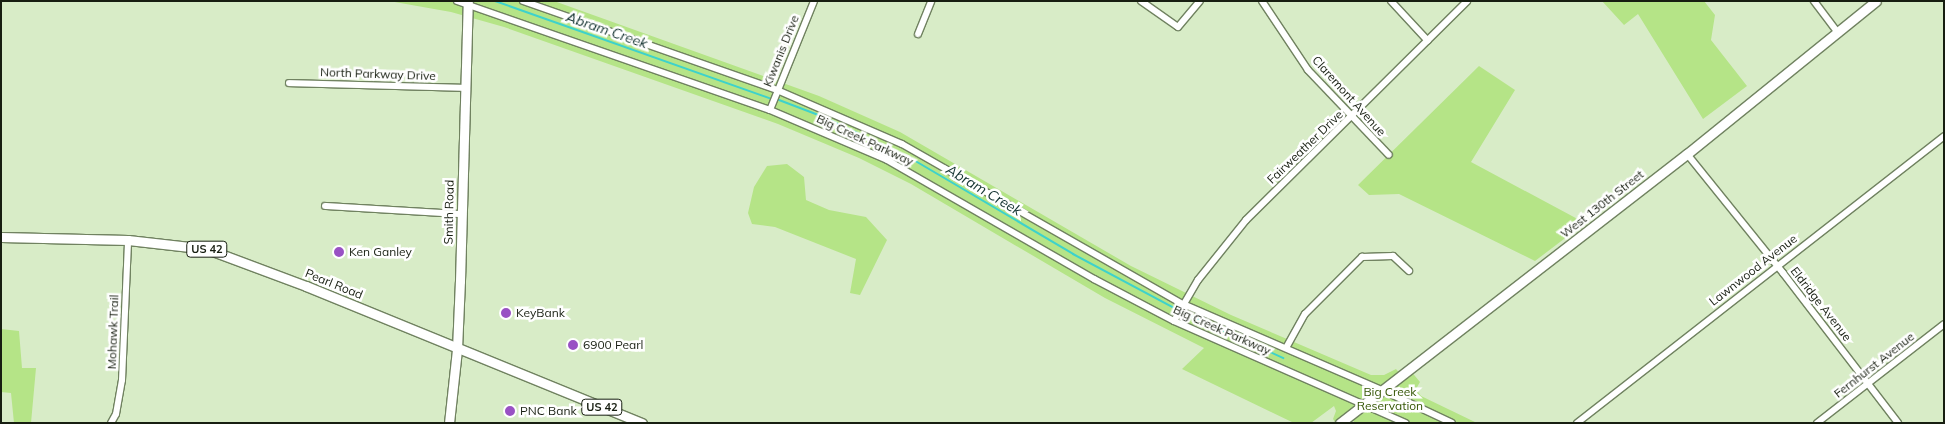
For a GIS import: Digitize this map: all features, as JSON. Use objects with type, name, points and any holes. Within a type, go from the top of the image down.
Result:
[{"type":"main road","name":"West 130th Street","points":[[1340,423],[1686,154],[1876,1]]},
{"type":"main road","name":"Smith Road","points":[[449,423],[457,349],[468,3]]},
{"type":"main road","name":"Pearl Road","points":[[1,237],[128,240],[207,249],[642,423]]},
{"type":"street","name":"Big Creek Parkway","points":[[457,1],[468,3],[770,110],[887,160],[1094,279],[1174,321],[1405,423]]},
{"type":"street","name":"Big Creek Parkway","points":[[523,1],[777,90],[902,144],[1183,304],[1382,390],[1452,423]]},
{"type":"street","name":"Kiwanis Drive","points":[[770,110],[814,1]]},
{"type":"street","points":[[918,34],[931,1]]},
{"type":"street","points":[[1141,1],[1178,27],[1200,1]]},
{"type":"street","name":"Claremont Avenue","points":[[1262,1],[1308,70],[1389,155]]},
{"type":"street","points":[[1391,1],[1428,41]]},
{"type":"street","name":"Fairweather Drive","points":[[1174,321],[1183,304],[1220,250],[1246,220],[1467,1]]},
{"type":"street","points":[[1814,1],[1837,31]]},
{"type":"street","name":"North Parkway Drive","points":[[289,83],[466,88]]},
{"type":"street","name":"Lawnwood Avenue","points":[[1577,423],[1944,136]]},
{"type":"street","name":"Eldridge Avenue","points":[[1686,154],[1777,265],[1898,423]]},
{"type":"street","points":[[325,206],[460,214]]},
{"type":"street","name":"Mohawk Trail","points":[[111,423],[116,414],[122,380],[128,240]]},
{"type":"street","points":[[1286,348],[1305,314],[1362,257],[1393,256],[1409,271]]},
{"type":"street","name":"Fernhurst Avenue","points":[[1817,423],[1944,324]]},
{"type":"green space","name":"Big Creek Reservation","points":[[389,1],[554,1],[819,96],[900,132],[1131,266],[1231,315],[1371,375],[1384,375],[1396,369],[1402,376],[1410,370],[1420,382],[1416,389],[1421,396],[1477,423],[1355,423],[1350,417],[1336,423],[1333,419],[1336,411],[1334,406],[1311,423],[1294,423],[1182,369],[1204,348],[1105,298],[911,184],[859,158],[778,124],[504,27],[451,12]]},
{"type":"green space","points":[[1602,1],[1704,1],[1715,15],[1711,40],[1747,86],[1703,119],[1638,14],[1624,25]]},
{"type":"green space","points":[[1479,66],[1515,90],[1471,162],[1585,223],[1535,261],[1399,194],[1369,195],[1358,185]]},
{"type":"green space","points":[[787,164],[804,177],[806,200],[829,210],[866,217],[887,240],[860,295],[850,293],[856,259],[775,227],[752,224],[748,213],[754,187],[767,166]]},
{"type":"green space","points":[[1,329],[19,331],[22,368],[36,368],[31,423],[14,423],[11,393],[1,392]]},
{"type":"waterway","name":"Abram Creek","points":[[495,1],[769,98]]},
{"type":"waterway","name":"Abram Creek","points":[[779,100],[821,116],[912,159],[1073,254],[1174,308]]},
{"type":"waterway","name":"Abram Creek","points":[[1187,314],[1283,358]]},
{"type":"place","name":"Ken Ganley","points":[[339,252]]},
{"type":"place","name":"KeyBank","points":[[506,313]]},
{"type":"place","name":"6900 Pearl","points":[[573,345]]},
{"type":"place","name":"PNC Bank","points":[[510,411]]}]
